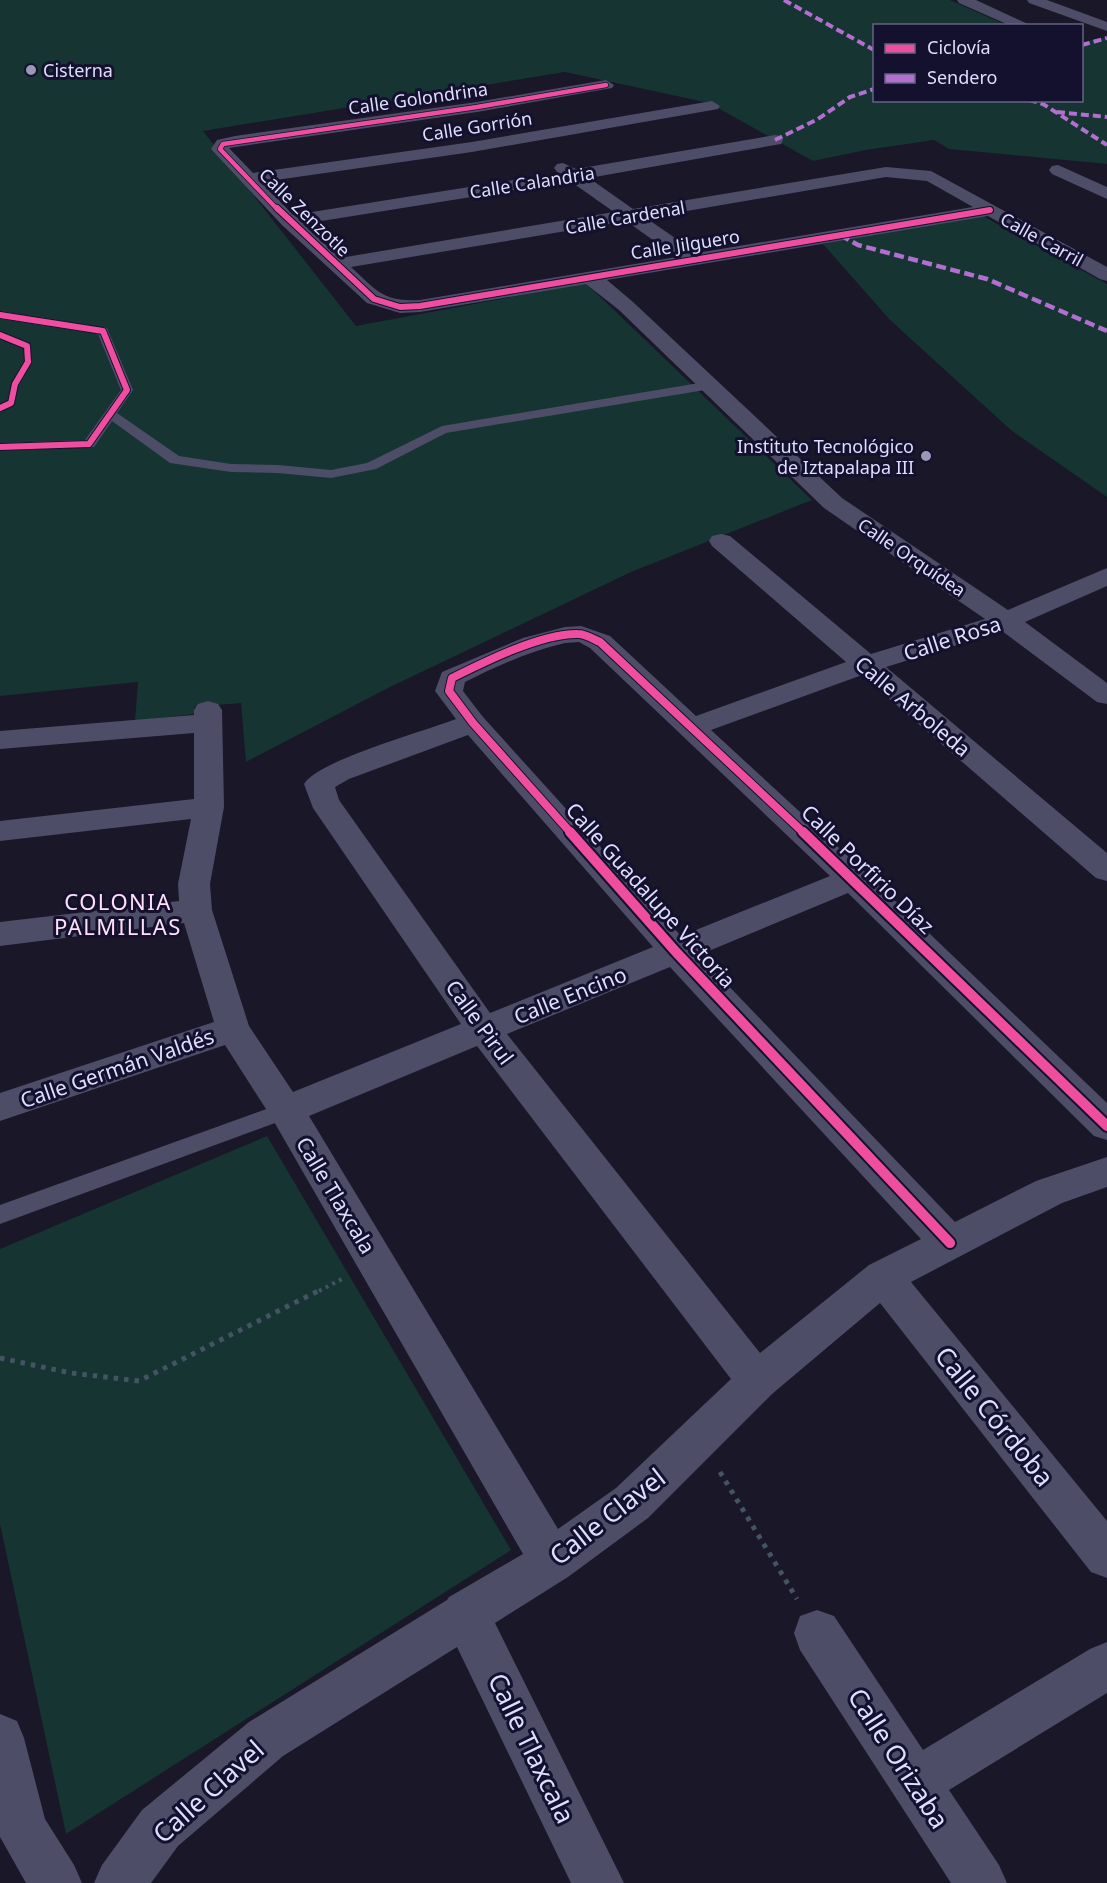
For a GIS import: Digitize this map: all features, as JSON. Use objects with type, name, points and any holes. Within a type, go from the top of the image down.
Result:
[{"type":"street","points":[[964,0],[1019,24]]},
{"type":"street","points":[[1034,0],[1107,27]]},
{"type":"street","points":[[1083,36],[1107,33]]},
{"type":"street","name":"Calle Golondrina","points":[[235,141],[477,107],[606,85]]},
{"type":"street","name":"Calle Gorrión","points":[[247,179],[472,147],[712,106]]},
{"type":"street","points":[[477,107],[694,260]]},
{"type":"street","name":"Calle Calandria","points":[[288,221],[517,185],[775,140]]},
{"type":"street","name":"Calle Zenzotle","points":[[235,141],[223,144],[220,149],[247,179],[288,221],[375,299],[386,304]]},
{"type":"street","points":[[472,147],[517,185]]},
{"type":"street","points":[[1058,170],[1107,194]]},
{"type":"street","name":"Calle Cardenal","points":[[336,264],[886,172],[914,173]]},
{"type":"street","name":"Calle Carril","points":[[914,173],[931,176],[1102,269]]},
{"type":"street","name":"Calle Jilguero","points":[[386,304],[400,307],[420,306],[990,210]]},
{"type":"street","points":[[590,277],[626,306],[711,385]]},
{"type":"street","name":"Calle Orquídea","points":[[711,385],[833,503],[1006,621],[1107,696]]},
{"type":"street","name":"Calle Arboleda","points":[[721,541],[1107,870]]},
{"type":"street","name":"Calle Rosa","points":[[692,727],[864,665],[1006,621],[1107,576]]},
{"type":"street","name":"Calle Guadalupe Victoria","points":[[600,642],[581,634],[557,636],[469,669],[452,678],[449,691],[472,723],[676,952],[950,1243]]},
{"type":"street","name":"Calle Porfirio Díaz","points":[[600,642],[854,879],[1107,1126]]},
{"type":"street","name":"Calle Tlaxcala","points":[[0,740],[208,716],[209,807],[194,884],[196,910],[233,1029],[286,1110],[552,1561]]},
{"type":"street","name":"Calle Pirul","points":[[472,723],[339,772],[319,784],[324,801],[484,1030],[757,1380]]},
{"type":"street","points":[[0,831],[209,807]]},
{"type":"street","name":"Calle Encino","points":[[286,1110],[854,879]]},
{"type":"street","points":[[0,934],[196,910]]},
{"type":"street","name":"Calle Germán Valdés","points":[[0,1107],[233,1029]]},
{"type":"street","name":"Calle Clavel","points":[[120,1883],[160,1828],[266,1739],[465,1613],[552,1561],[632,1503],[700,1439],[757,1380],[883,1277],[1049,1192],[1107,1172]]},
{"type":"street","name":"Calle Córdoba","points":[[883,1277],[1107,1555]]},
{"type":"street","name":"Calle Tlaxcala","points":[[465,1613],[598,1883]]},
{"type":"street","name":"Calle Orizaba","points":[[817,1633],[981,1883]]},
{"type":"street","points":[[914,1783],[1107,1666]]},
{"type":"street","points":[[0,1738],[22,1829],[56,1883]]},
{"type":"lane","points":[[0,315],[103,331],[127,390],[89,444],[0,447]]},
{"type":"lane","points":[[110,414],[175,460],[231,468],[332,474],[371,466],[442,430],[711,385]]},
{"type":"lane","points":[[0,1215],[286,1110]]},
{"type":"path","points":[[0,1358],[71,1373],[139,1381],[375,1262]]},
{"type":"path","points":[[700,1439],[817,1633]]},
{"type":"green space","points":[[0,0],[950,0],[1004,24],[873,24],[873,102],[1083,102],[1083,42],[1107,37],[1107,164],[949,149],[934,140],[813,161],[709,103],[565,72],[203,131],[356,326],[586,283],[812,500],[631,572],[388,688],[246,762],[241,703],[194,707],[194,714],[135,721],[138,682],[0,696]]},
{"type":"green space","points":[[981,215],[1107,284],[1107,497],[1012,431],[890,320],[823,244]]},
{"type":"green space","points":[[267,1136],[511,1550],[66,1834],[0,1524],[0,1249]]},
{"type":"marked path","points":[[784,0],[873,49]]},
{"type":"marked path","points":[[1083,45],[1107,38]]},
{"type":"marked path","points":[[775,140],[818,119],[850,97],[873,89]]},
{"type":"marked path","points":[[1036,102],[1043,104],[1107,145]]},
{"type":"marked path","points":[[1057,112],[1107,117]]},
{"type":"marked path","points":[[840,235],[858,245],[987,279],[1107,331]]},
{"type":"cycle path","points":[[606,85],[477,107],[235,141],[223,144],[220,149],[289,221],[374,299],[400,307],[420,306],[990,210]]},
{"type":"cycle path","points":[[0,315],[103,331],[127,390],[89,444],[0,447]]},
{"type":"cycle path","points":[[0,335],[27,346],[28,362],[15,384],[11,403],[0,408]]},
{"type":"cycle path","points":[[950,1243],[676,952],[473,723],[449,691],[452,678],[496,657],[565,635],[578,634],[600,642],[853,879],[1107,1126]]},
{"type":"place","name":"Cisterna","points":[[31,70]]},
{"type":"place","name":"Instituto Tecnológico de Iztapalapa III","points":[[926,456]]},
{"type":"district","name":"COLONIA PALMILLAS","points":[[118,914]]}]
